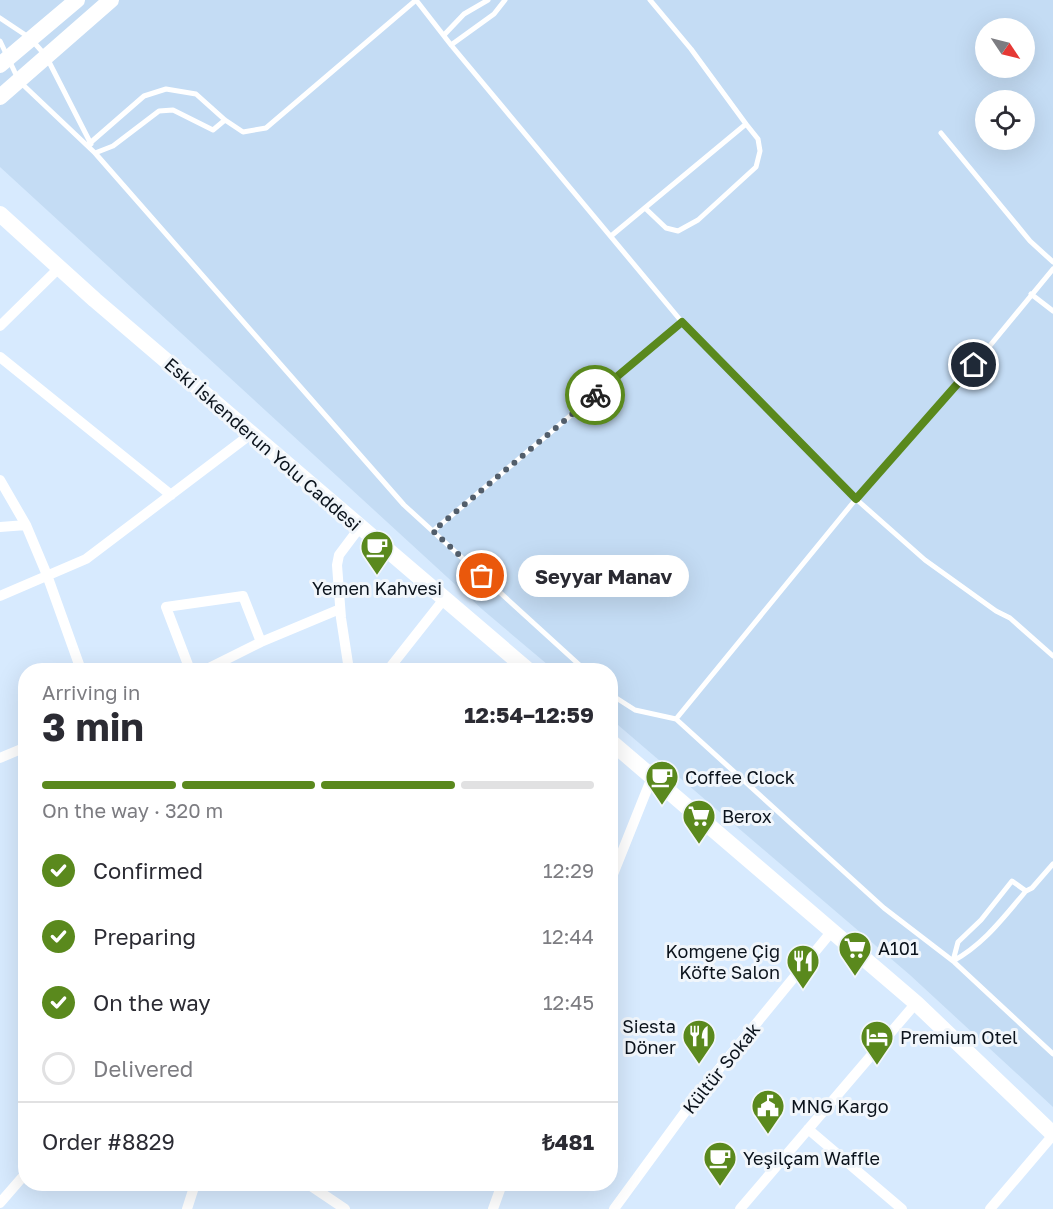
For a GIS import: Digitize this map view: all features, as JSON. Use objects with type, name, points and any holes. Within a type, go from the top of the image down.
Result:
[{"type":"street","points":[[4,61],[77,0]]},
{"type":"street","points":[[0,97],[111,0]]},
{"type":"street","name":"Eski İskenderun Yolu Caddesi","points":[[0,214],[251,434],[520,663]]},
{"type":"street","points":[[0,326],[59,268]]},
{"type":"street","points":[[0,357],[171,495]]},
{"type":"street","points":[[0,596],[86,559],[251,434]]},
{"type":"street","points":[[0,480],[26,525],[47,575],[78,663]]},
{"type":"street","points":[[0,527],[26,525]]},
{"type":"street","points":[[348,663],[340,609],[337,565],[339,555],[360,527]]},
{"type":"street","points":[[187,663],[166,607],[243,596],[261,642]]},
{"type":"street","points":[[394,663],[444,599]]},
{"type":"street","points":[[218,663],[261,642],[340,609]]},
{"type":"street","points":[[618,748],[916,1003],[1053,1135],[990,1209]]},
{"type":"street","points":[[0,758],[18,750]]},
{"type":"street","points":[[618,862],[652,777]]},
{"type":"street","name":"Kültür Sokak","points":[[614,1209],[696,1097],[832,931]]},
{"type":"street","points":[[740,1209],[916,1003]]},
{"type":"street","points":[[808,1130],[902,1209]]},
{"type":"street","points":[[0,1203],[18,1182]]},
{"type":"street","points":[[187,1209],[193,1191]]},
{"type":"street","points":[[318,1191],[345,1209]]},
{"type":"street","points":[[493,1209],[499,1191]]},
{"type":"lane","points":[[90,142],[144,96],[166,89],[196,94],[225,120],[243,132],[266,128],[416,0],[682,322],[856,499],[925,560],[996,611],[1010,618],[1053,656]]},
{"type":"lane","points":[[444,35],[464,14],[488,0]]},
{"type":"lane","points":[[451,45],[494,14],[505,0]]},
{"type":"lane","points":[[645,208],[666,228],[678,231],[698,220],[756,167],[759,151],[758,139],[691,49],[650,0]]},
{"type":"lane","points":[[0,18],[30,38],[46,56],[95,153]]},
{"type":"lane","points":[[0,41],[4,61],[19,81],[95,153],[404,505],[577,663]]},
{"type":"lane","points":[[95,153],[113,146],[159,111],[174,110],[213,130],[225,120]]},
{"type":"lane","points":[[610,236],[746,124]]},
{"type":"lane","points":[[941,133],[1030,241],[1053,262]]},
{"type":"lane","points":[[675,718],[856,499],[974,365],[1053,268]]},
{"type":"lane","points":[[1031,294],[1053,311]]},
{"type":"lane","points":[[433,531],[682,322]]},
{"type":"lane","points":[[618,699],[635,710],[675,718],[884,908],[953,961],[1053,1054]]},
{"type":"lane","points":[[953,961],[971,951],[986,938],[1026,891],[1032,888],[1053,864]]},
{"type":"lane","points":[[953,961],[958,942],[981,920],[1012,881],[1026,891]]},
{"type":"shaded area","points":[[0,0],[1053,0],[1053,1107],[910,975],[618,725],[618,663],[546,663],[483,610],[0,167]]},
{"type":"way so far","points":[[482,576],[433,531],[595,395]]},
{"type":"place","name":"Yemen Kahvesi","points":[[377,576]]},
{"type":"place","name":"Seyyar Manav","points":[[482,576]]},
{"type":"place","name":"Coffee Clock","points":[[662,806]]},
{"type":"place","name":"Berox","points":[[699,845]]},
{"type":"place","name":"A101","points":[[855,977]]},
{"type":"place","name":"Komgene Çiğ Köfte Salon","points":[[803,990]]},
{"type":"place","name":"Siesta Döner","points":[[699,1065]]},
{"type":"place","name":"Premium Otel","points":[[877,1066]]},
{"type":"place","name":"MNG Kargo","points":[[768,1135]]},
{"type":"place","name":"Yeşilçam Waffle","points":[[720,1187]]},
{"type":"route","points":[[595,395],[682,322],[856,499],[974,365]]}]
